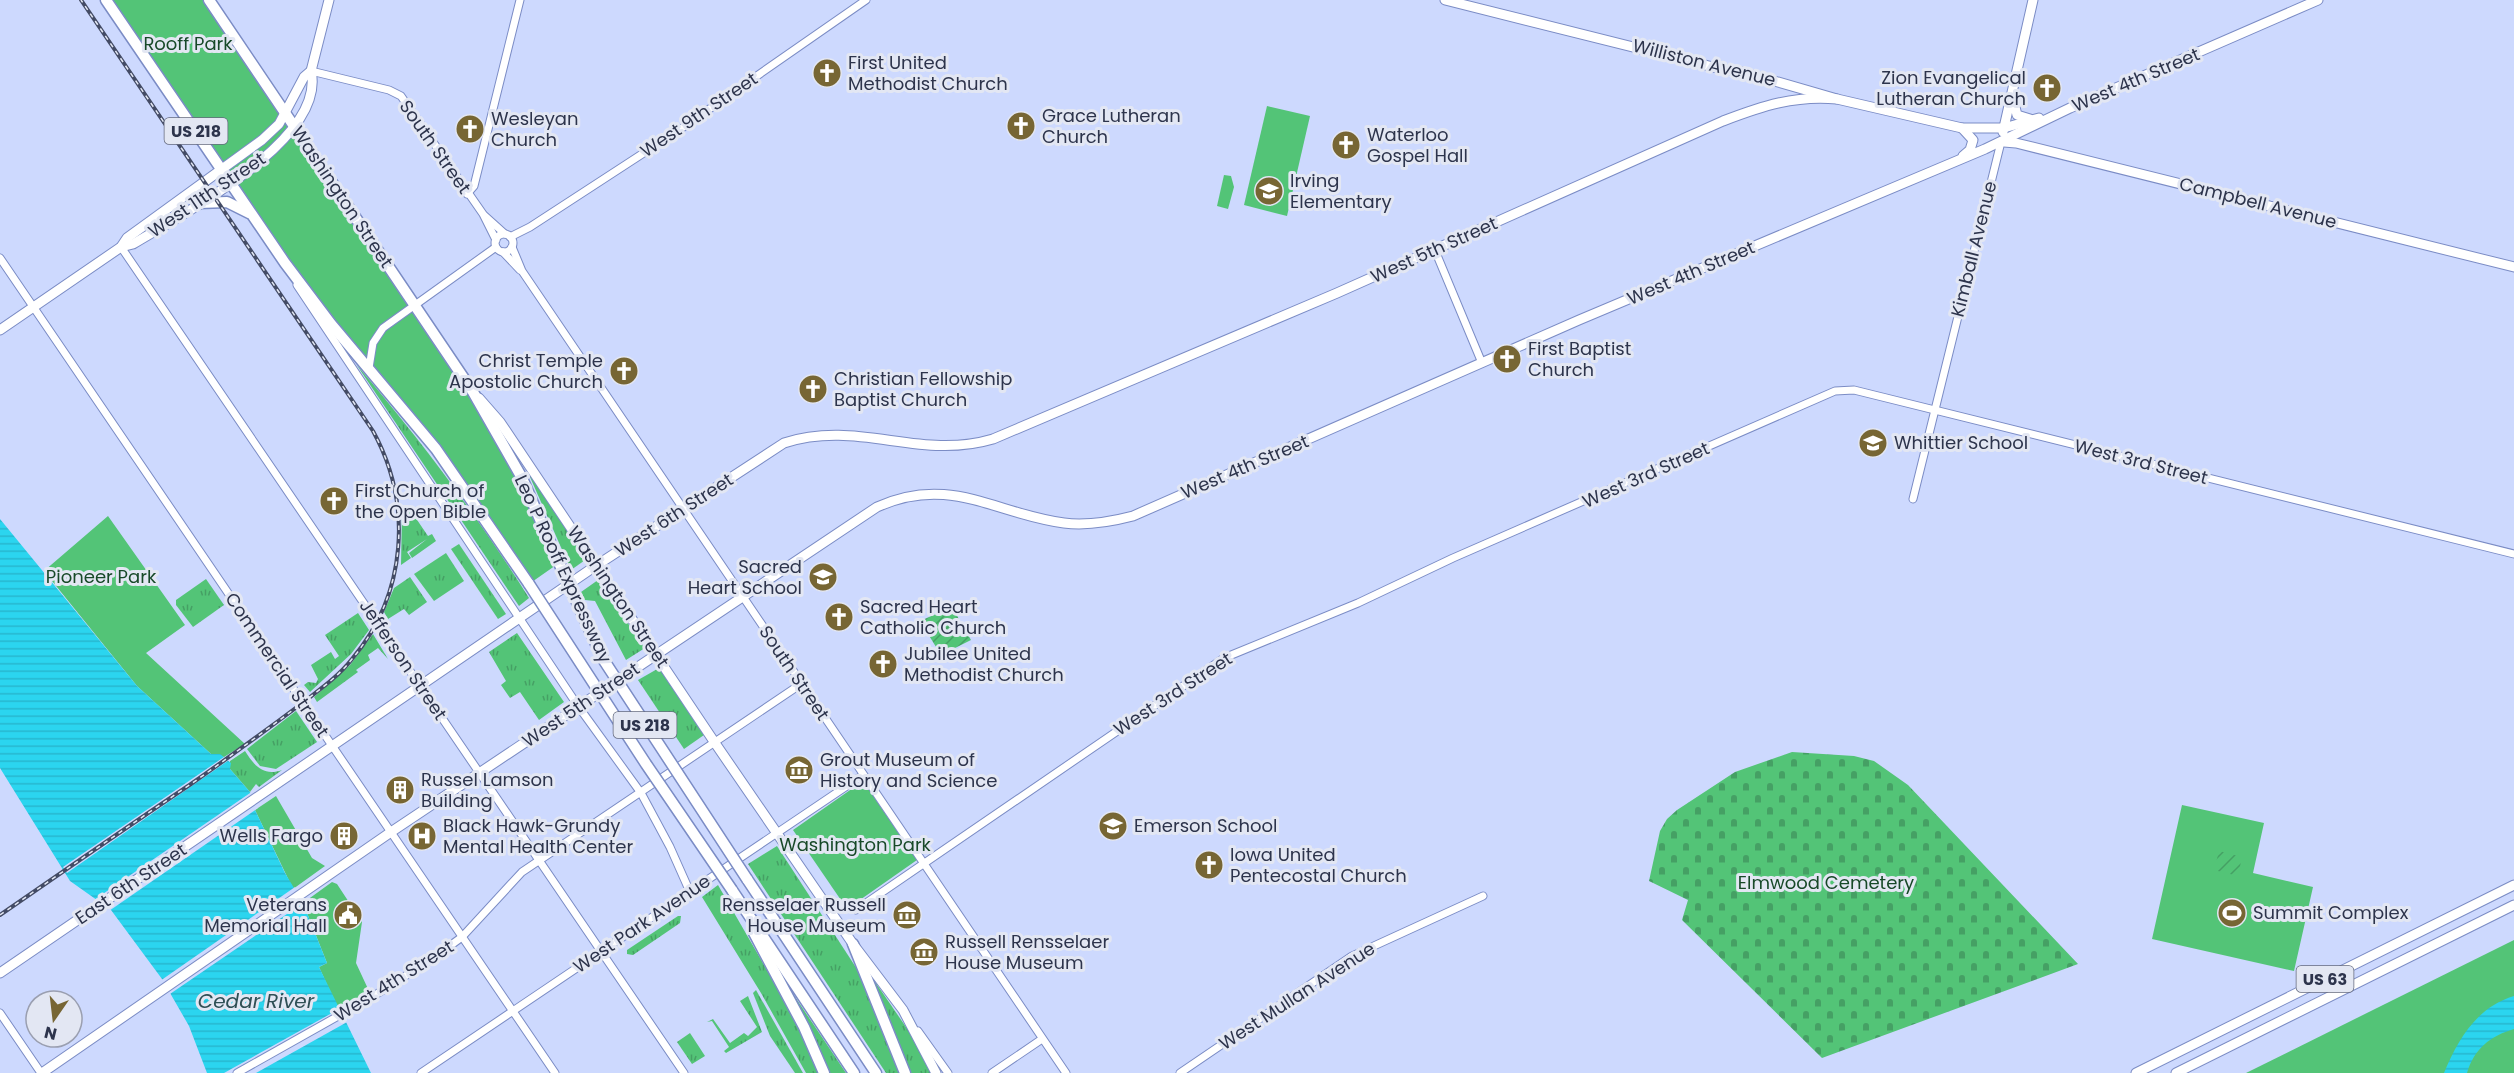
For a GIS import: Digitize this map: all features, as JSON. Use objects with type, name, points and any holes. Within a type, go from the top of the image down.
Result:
[{"type":"highway","name":"US 218","points":[[106,0],[285,263],[369,368]]},
{"type":"highway","name":"Washington Street","points":[[209,0],[473,392]]},
{"type":"highway","points":[[199,203],[227,202],[252,214]]},
{"type":"highway","name":"Leo P Rooff Expressway","points":[[369,368],[457,476],[646,764],[854,1073]]},
{"type":"highway","name":"Leo P Rooff Expressway","points":[[473,392],[522,478],[603,659],[876,1073]]},
{"type":"highway","points":[[732,890],[804,1027],[824,1073]]},
{"type":"highway","points":[[853,944],[905,1073]]},
{"type":"main road","name":"West 11th Street","points":[[0,330],[122,247],[133,244],[231,183],[268,155],[295,127],[303,113],[313,82],[311,71],[329,0]]},
{"type":"main road","name":"Williston Avenue","points":[[1445,0],[1734,71],[1837,99],[1962,128],[2004,128],[2070,108]]},
{"type":"main road","name":"Kimball Avenue","points":[[2001,142],[2033,0]]},
{"type":"main road","name":"West 4th Street","points":[[1057,522],[1087,524],[1133,516],[1482,363],[2001,142],[2070,108],[2318,0]]},
{"type":"main road","name":"West 11th Street","points":[[122,247],[128,238],[262,140],[279,124],[304,77],[311,71]]},
{"type":"main road","points":[[2013,88],[2017,115],[2025,119],[2039,118]]},
{"type":"main road","name":"West 5th Street","points":[[1035,422],[1337,293],[1434,248],[1760,106],[1802,98],[1837,99]]},
{"type":"main road","points":[[1954,162],[1972,145],[1972,136],[1962,128]]},
{"type":"main road","name":"Campbell Avenue","points":[[2001,142],[2016,143],[2514,267]]},
{"type":"main road","name":"Washington Street","points":[[473,392],[500,422],[715,743],[853,944],[903,1010]]},
{"type":"main road","name":"West 6th Street","points":[[262,795],[596,566],[784,443],[823,434],[850,434],[927,447],[954,447],[993,439],[1035,422]]},
{"type":"main road","name":"West 5th Street","points":[[42,1073],[391,832],[870,511],[901,498],[933,494],[960,496],[1057,522]]},
{"type":"main road","name":"East 6th Street","points":[[0,974],[262,795]]},
{"type":"main road","name":"US 63","points":[[2136,1073],[2514,885]]},
{"type":"main road","name":"US 63","points":[[2176,1073],[2514,905]]},
{"type":"main road","points":[[903,1010],[936,1073]]},
{"type":"street","points":[[467,194],[474,186],[520,0]]},
{"type":"street","name":"West 9th Street","points":[[498,246],[507,236],[530,227],[682,128],[866,0]]},
{"type":"street","name":"South Street","points":[[311,71],[389,90],[400,96],[467,194],[483,214],[507,236],[522,271]]},
{"type":"street","name":"Kimball Avenue","points":[[1913,499],[2001,142]]},
{"type":"street","name":"South Street","points":[[483,214],[498,246],[522,271],[1066,1073]]},
{"type":"street","name":"West 9th Street","points":[[498,246],[513,246],[530,227]]},
{"type":"street","points":[[369,368],[375,337],[388,323],[416,306],[498,246]]},
{"type":"street","name":"Jefferson Street","points":[[122,247],[684,1073]]},
{"type":"street","points":[[1434,248],[1482,363]]},
{"type":"street","name":"Commercial Street","points":[[0,258],[555,1073]]},
{"type":"street","points":[[285,263],[302,296],[578,706],[640,793],[670,846],[690,892]]},
{"type":"street","name":"West 3rd Street","points":[[856,910],[1224,658],[1358,603],[1453,558],[1835,391],[1854,390],[2514,554]]},
{"type":"street","name":"West 4th Street","points":[[237,1073],[352,1008],[462,938],[522,872],[541,862],[801,684]]},
{"type":"street","name":"West Park Avenue","points":[[421,1073],[862,775]]},
{"type":"street","name":"West Mullan Avenue","points":[[1180,1073],[1352,956],[1483,896]]},
{"type":"street","name":"Washington Street","points":[[903,1010],[948,1073]]},
{"type":"street","points":[[0,1013],[42,1073]]},
{"type":"street","points":[[992,1073],[1042,1039]]},
{"type":"green space","name":"Rooff Park","points":[[106,0],[209,0],[473,392],[559,563],[529,584],[457,476],[331,324]]},
{"type":"green space","points":[[1267,106],[1310,116],[1287,216],[1244,205]]},
{"type":"green space","points":[[1224,175],[1231,176],[1234,187],[1228,209],[1217,206]]},
{"type":"green space","points":[[356,364],[425,449],[489,537],[529,598],[519,606]]},
{"type":"green space","points":[[526,468],[588,558],[571,570]]},
{"type":"green space","points":[[402,511],[411,511],[428,536],[432,534],[436,541],[412,558],[409,553],[427,539],[407,552],[411,558],[401,565]]},
{"type":"green space","name":"Pioneer Park","points":[[108,516],[185,625],[146,653],[245,744],[224,757],[211,754],[137,686],[44,571]]},
{"type":"green space","points":[[459,544],[506,614],[498,619],[451,549]]},
{"type":"green space","points":[[446,553],[464,581],[434,601],[414,574]]},
{"type":"green space","points":[[410,577],[427,602],[409,615],[404,609],[388,619],[384,612],[394,588]]},
{"type":"green space","points":[[206,579],[224,605],[193,627],[176,605],[176,600]]},
{"type":"green space","points":[[598,580],[645,648],[626,660],[595,601],[585,600],[581,592]]},
{"type":"green space","points":[[952,607],[971,640],[941,655],[920,621]]},
{"type":"green space","points":[[358,613],[369,630],[351,654],[310,692],[304,685],[308,682],[316,683],[318,679],[311,665],[331,652],[335,659],[339,656],[325,635]]},
{"type":"green space","points":[[517,633],[564,702],[539,720],[520,692],[510,698],[501,685],[506,681],[489,652]]},
{"type":"green space","points":[[373,634],[388,659],[378,648],[368,655],[370,660],[356,670],[358,672],[317,702],[314,697],[350,665]]},
{"type":"green space","points":[[659,668],[704,735],[684,749],[638,680]]},
{"type":"green space","points":[[296,711],[317,742],[276,769],[260,766],[247,749]]},
{"type":"green space","points":[[245,751],[252,761],[264,771],[282,770],[259,787],[256,784],[250,792],[230,769],[230,761]]},
{"type":"green space","name":"Elmwood Cemetery","points":[[1792,752],[1854,756],[1874,761],[1908,785],[2078,964],[1822,1058],[1682,920],[1688,900],[1649,881],[1660,831],[1667,819],[1735,772]]},
{"type":"green space","name":"Washington Park","points":[[863,781],[917,860],[847,909],[793,830]]},
{"type":"green space","points":[[276,796],[312,858],[325,866],[293,889],[255,810]]},
{"type":"green space","name":"Summit Complex","points":[[2182,805],[2264,823],[2253,873],[2313,887],[2294,971],[2152,939]]},
{"type":"green space","points":[[777,846],[857,969],[902,1073],[886,1073],[748,864]]},
{"type":"green space","points":[[2219,851],[2242,857],[2238,876],[2214,870]]},
{"type":"green space","points":[[332,882],[337,884],[362,922],[356,963],[369,991],[367,995],[338,1009],[319,967],[327,963],[303,903]]},
{"type":"green space","points":[[718,885],[801,1029],[820,1073],[806,1073],[761,993],[702,897]]},
{"type":"green space","points":[[681,916],[680,923],[633,955],[627,954],[627,950]]},
{"type":"green space","points":[[2514,940],[2514,1073],[2246,1073]]},
{"type":"green space","points":[[869,973],[919,1046],[932,1073],[910,1073]]},
{"type":"green space","points":[[781,976],[846,1073],[828,1073]]},
{"type":"green space","points":[[756,990],[803,1073],[795,1073],[770,1036],[753,993]]},
{"type":"green space","points":[[748,996],[762,1032],[726,1053],[724,1051],[729,1047],[712,1021],[707,1022],[713,1019],[730,1043],[744,1033],[748,1036],[757,1027],[740,1001]]},
{"type":"green space","points":[[690,1033],[705,1056],[692,1064],[677,1042]]},
{"type":"water","name":"Cedar River","points":[[0,519],[137,686],[211,754],[220,754],[231,763],[230,769],[250,792],[255,810],[285,873],[303,903],[327,963],[319,967],[371,1073],[207,1073],[189,1026],[162,979],[111,910],[70,881],[0,768]]},
{"type":"water","points":[[2514,996],[2514,1029],[2498,1035],[2484,1045],[2474,1057],[2467,1073],[2444,1073],[2456,1048],[2479,1016],[2501,1001]]},
{"type":"pier","points":[[224,757],[229,760],[67,873],[63,867]]},
{"type":"pier","points":[[253,791],[258,808],[109,911],[94,900]]},
{"type":"pier","points":[[295,887],[306,901],[167,996],[160,981]]},
{"type":"pier","points":[[341,1008],[349,1021],[256,1073],[224,1073]]},
{"type":"railway","points":[[0,915],[205,774],[287,714],[347,666],[370,634],[384,606],[393,578],[398,548],[398,518],[394,488],[386,459],[373,431],[81,0]]},
{"type":"place","name":"First United Methodist Church","points":[[827,73]]},
{"type":"place","name":"Zion Evangelical Lutheran Church","points":[[2047,88]]},
{"type":"place","name":"Grace Lutheran Church","points":[[1021,126]]},
{"type":"place","name":"Wesleyan Church","points":[[470,129]]},
{"type":"place","name":"Waterloo Gospel Hall","points":[[1346,145]]},
{"type":"place","name":"Irving Elementary","points":[[1269,191]]},
{"type":"place","name":"First Baptist Church","points":[[1507,359]]},
{"type":"place","name":"Christ Temple Apostolic Church","points":[[624,371]]},
{"type":"place","name":"Christian Fellowship Baptist Church","points":[[813,389]]},
{"type":"place","name":"Whittier School","points":[[1873,443]]},
{"type":"place","name":"First Church of the Open Bible","points":[[334,501]]},
{"type":"place","name":"Sacred Heart School","points":[[823,577]]},
{"type":"place","name":"Sacred Heart Catholic Church","points":[[839,617]]},
{"type":"place","name":"Jubilee United Methodist Church","points":[[883,664]]},
{"type":"place","name":"Grout Museum of History and Science","points":[[799,770]]},
{"type":"place","name":"Russel Lamson Building","points":[[400,790]]},
{"type":"place","name":"Emerson School","points":[[1113,826]]},
{"type":"place","name":"Wells Fargo","points":[[344,836]]},
{"type":"place","name":"Black Hawk-Grundy Mental Health Center","points":[[422,836]]},
{"type":"place","name":"Iowa United Pentecostal Church","points":[[1209,865]]},
{"type":"place","name":"Summit Complex","points":[[2232,913]]},
{"type":"place","name":"Veterans Memorial Hall","points":[[348,915]]},
{"type":"place","name":"Rensselaer Russell House Museum","points":[[907,915]]},
{"type":"place","name":"Russell Rensselaer House Museum","points":[[924,952]]}]
